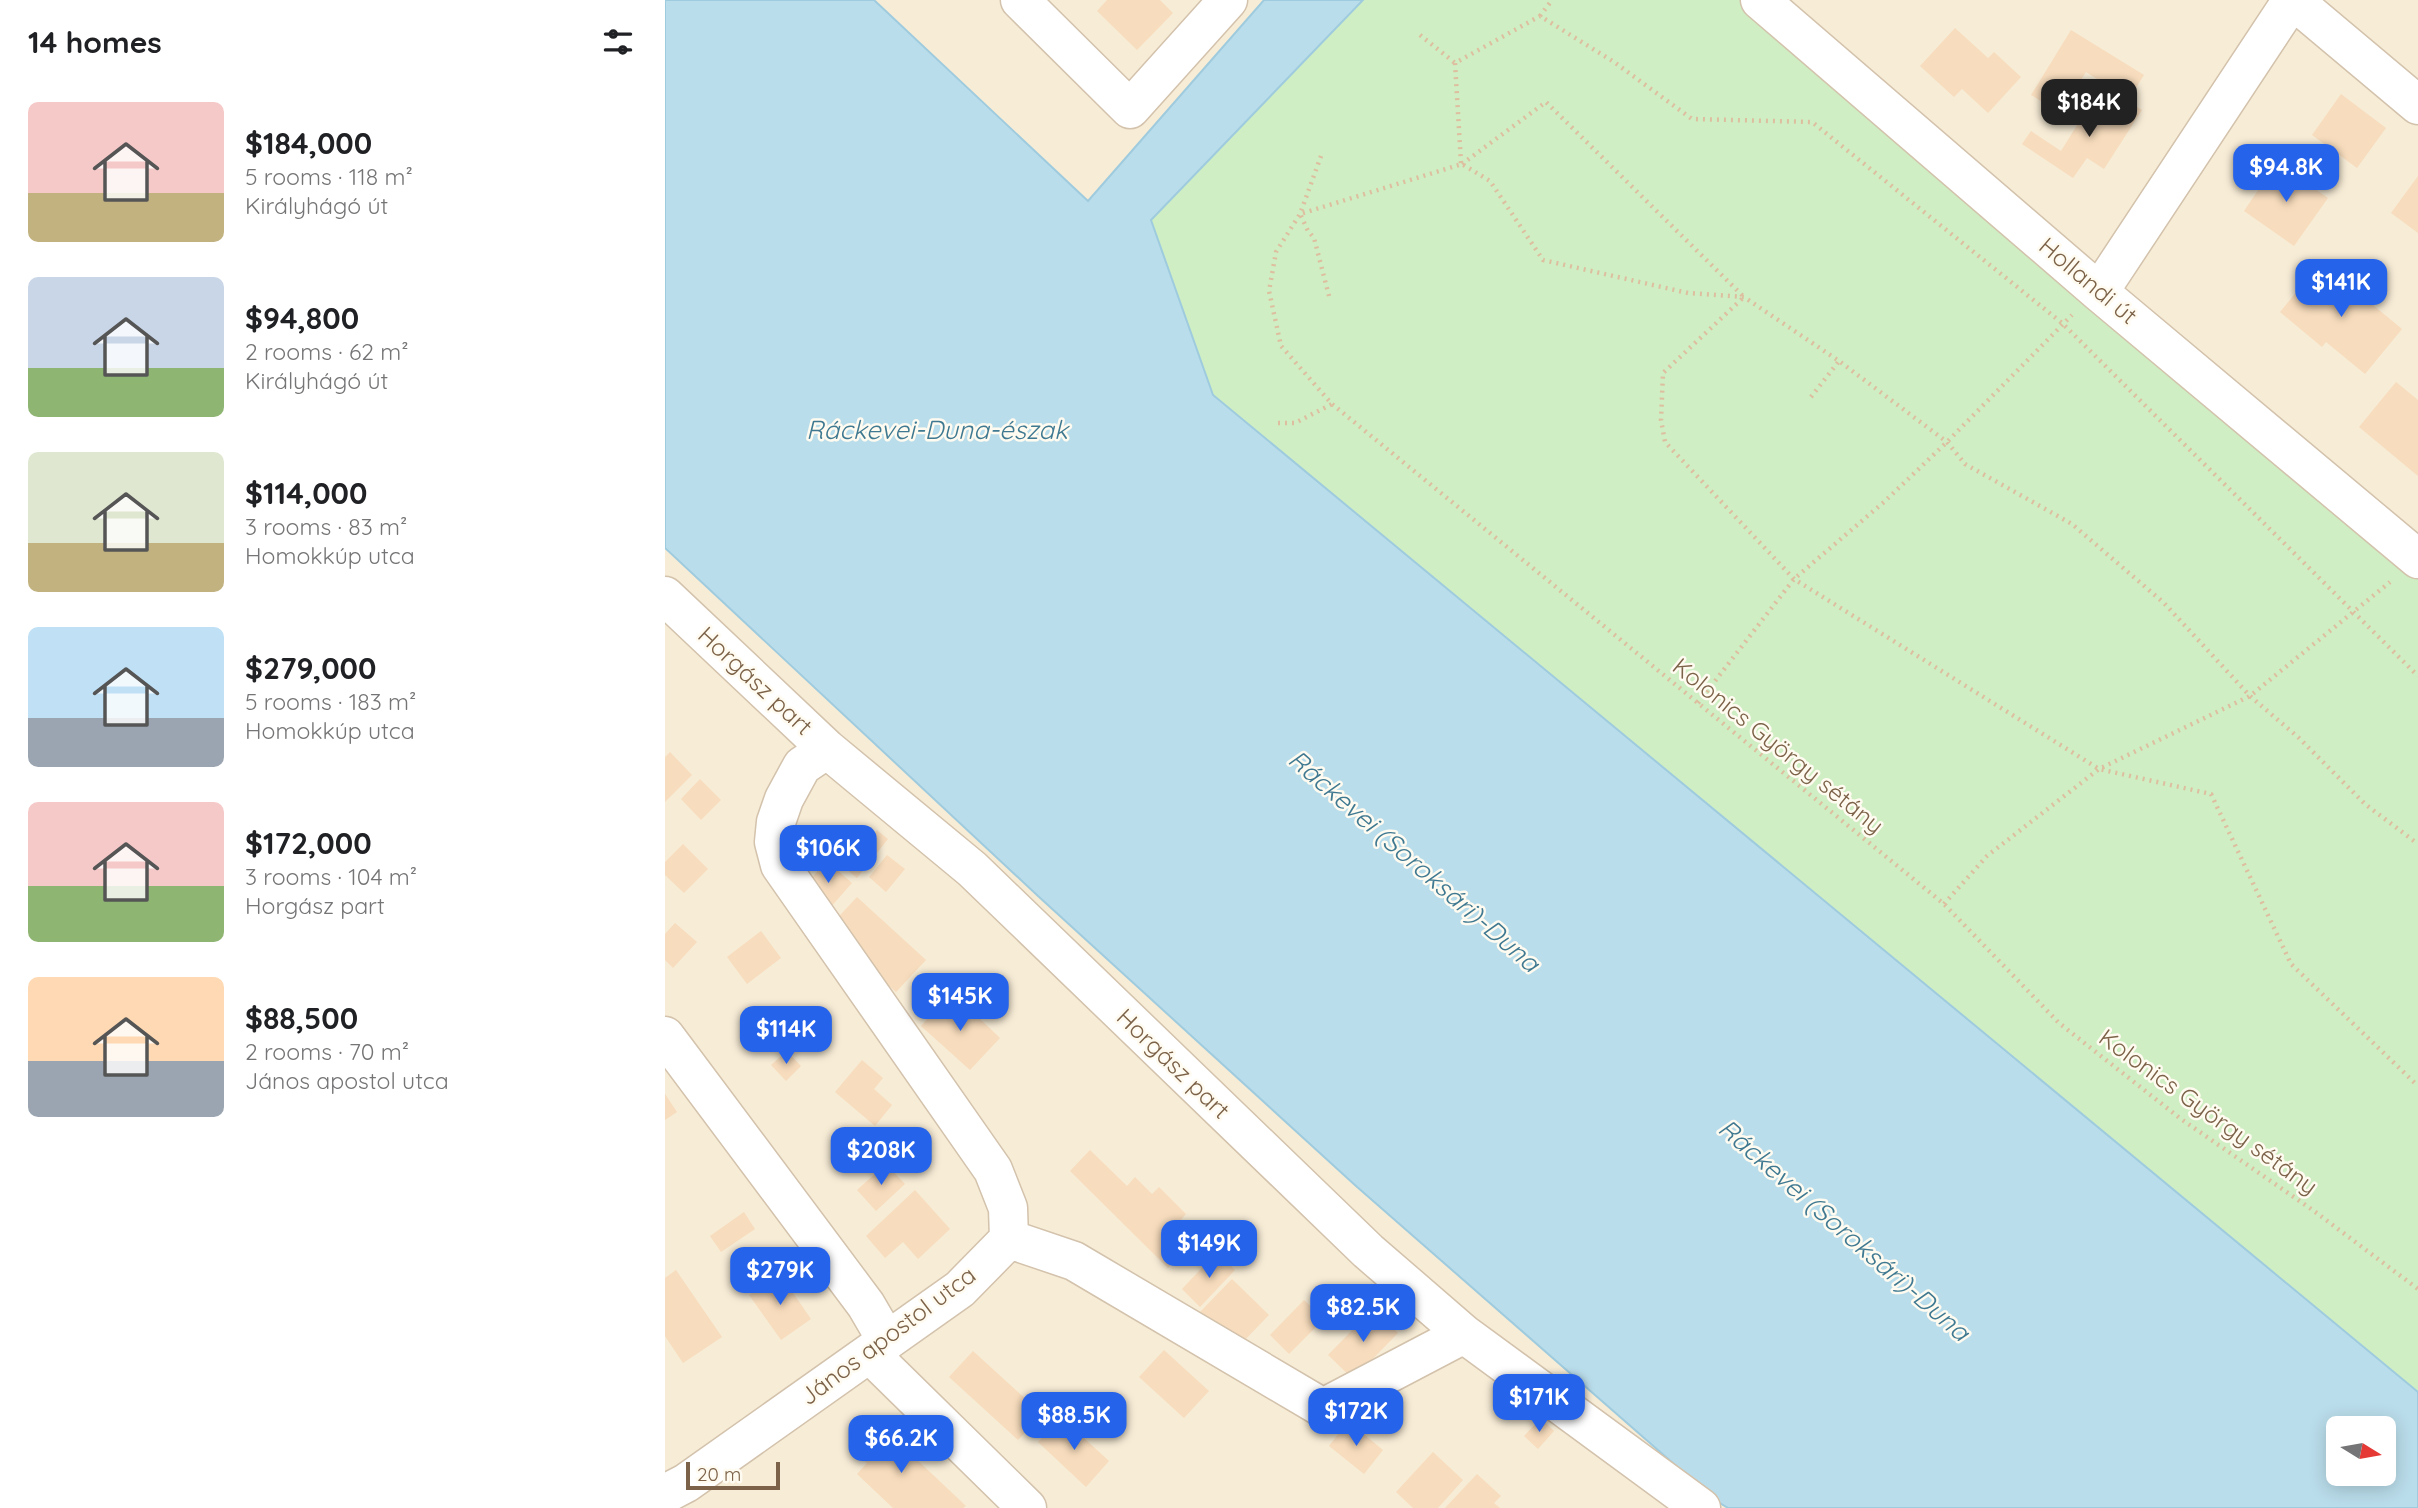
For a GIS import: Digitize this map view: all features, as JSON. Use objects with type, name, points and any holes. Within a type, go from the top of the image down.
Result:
[{"type":"street","points":[[1020,0],[1130,109],[1228,0]]},
{"type":"street","name":"Hollandi út","points":[[1761,0],[2099,292],[2405,569]]},
{"type":"street","points":[[2099,292],[2292,0],[2418,105]]},
{"type":"street","name":"Horgász part","points":[[665,596],[827,749],[972,869],[1368,1251],[1464,1334],[1701,1508]]},
{"type":"street","points":[[827,749],[802,766],[784,799],[776,822],[774,842],[780,865],[993,1170],[1009,1208],[1009,1239],[1074,1262],[1324,1408],[1464,1334]]},
{"type":"street","points":[[665,1036],[866,1305],[879,1348],[1027,1508]]},
{"type":"street","name":"János apostol utca","points":[[665,1494],[686,1483],[960,1289],[1009,1239]]},
{"type":"path","points":[[1455,63],[1540,16],[1552,0]]},
{"type":"path","points":[[1540,16],[1614,62],[1692,119],[1812,122],[2062,323],[2418,676]]},
{"type":"path","points":[[1420,35],[1455,63],[1462,164]]},
{"type":"path","points":[[1329,296],[1314,238],[1300,214],[1462,164],[1546,102],[1744,297],[1839,361],[1947,442],[1965,464],[2073,524],[2164,603],[2250,696],[2299,738],[2365,804],[2418,844]]},
{"type":"path","name":"Kolonics György sétány","points":[[1321,156],[1300,214],[1276,252],[1269,291],[1281,346],[1332,404],[1944,904],[2059,1023],[2181,1119],[2314,1211],[2418,1289]]},
{"type":"path","points":[[1462,164],[1490,181],[1543,260],[1688,293],[1744,297]]},
{"type":"path","points":[[1698,703],[1794,579],[1884,502],[1990,400],[2062,323],[2099,292]]},
{"type":"path","points":[[1744,297],[1663,373],[1661,420],[1665,442],[1794,579],[2099,769],[2211,794],[2291,964],[2418,1086]]},
{"type":"path","points":[[1811,397],[1839,361]]},
{"type":"path","points":[[1278,423],[1295,423],[1332,404]]},
{"type":"path","points":[[1944,904],[1987,856],[2099,769],[2250,696],[2405,569]]},
{"type":"shaded area","points":[[874,0],[1264,0],[1088,201]]},
{"type":"shaded area","points":[[1760,0],[2418,0],[2418,559]]},
{"type":"shaded area","points":[[665,548],[1038,896],[1356,1186],[1715,1500],[1728,1508],[665,1508]]},
{"type":"green space","points":[[1363,0],[1760,0],[2418,559],[2418,1392],[1213,395],[1151,220]]},
{"type":"water","name":"Ráckevei-Duna-észak","points":[[665,0],[874,0],[1088,201],[1264,0],[1363,0],[1151,220],[1213,395],[2418,1392],[2418,1508],[1728,1508],[1715,1500],[1356,1186],[1038,896],[665,548]]},
{"type":"building","points":[[1107,0],[1160,0],[1173,13],[1137,50],[1097,11]]},
{"type":"building","points":[[1955,28],[1988,58],[1994,52],[2021,77],[1988,113],[1962,89],[1954,97],[1920,66]]},
{"type":"building","points":[[2071,30],[2144,75],[2129,99],[2086,72],[2060,113],[2031,95]]},
{"type":"building","points":[[2117,94],[2142,110],[2104,169],[2087,158],[2073,178],[2022,144],[2031,131],[2061,151],[2084,114],[2098,123]]},
{"type":"building","points":[[2341,94],[2386,128],[2357,168],[2312,135]]},
{"type":"building","points":[[2277,162],[2328,198],[2294,246],[2244,211]]},
{"type":"building","points":[[2418,176],[2418,233],[2391,213]]},
{"type":"building","points":[[2321,262],[2402,329],[2365,374],[2326,342],[2322,347],[2280,312]]},
{"type":"building","points":[[2396,382],[2418,400],[2418,476],[2359,427]]},
{"type":"building","points":[[670,752],[692,775],[665,802],[665,757]]},
{"type":"building","points":[[700,779],[721,800],[701,820],[681,799]]},
{"type":"building","points":[[877,830],[888,839],[857,878],[845,868]]},
{"type":"building","points":[[683,844],[708,869],[684,893],[665,875],[665,862]]},
{"type":"building","points":[[887,855],[905,869],[886,892],[869,877]]},
{"type":"building","points":[[827,861],[852,883],[829,909],[804,886]]},
{"type":"building","points":[[857,897],[926,960],[896,992],[827,929]]},
{"type":"building","points":[[675,923],[697,942],[673,968],[665,960],[665,934]]},
{"type":"building","points":[[761,931],[781,958],[747,984],[727,957]]},
{"type":"building","points":[[947,997],[972,1020],[976,1015],[1000,1038],[970,1070],[921,1026]]},
{"type":"building","points":[[787,1051],[801,1066],[786,1081],[771,1065]]},
{"type":"building","points":[[862,1060],[883,1078],[874,1089],[892,1105],[875,1126],[835,1092]]},
{"type":"building","points":[[665,1094],[677,1112],[665,1120]]},
{"type":"building","points":[[1090,1150],[1127,1186],[1135,1177],[1152,1194],[1159,1187],[1186,1214],[1180,1221],[1197,1238],[1168,1268],[1070,1171]]},
{"type":"building","points":[[886,1164],[905,1184],[876,1211],[857,1190]]},
{"type":"building","points":[[915,1190],[950,1229],[918,1259],[903,1242],[885,1258],[866,1236]]},
{"type":"building","points":[[744,1212],[755,1229],[721,1252],[710,1236]]},
{"type":"building","points":[[1217,1252],[1235,1270],[1200,1307],[1182,1289]]},
{"type":"building","points":[[676,1270],[722,1337],[683,1363],[665,1336],[665,1278]]},
{"type":"building","points":[[780,1274],[811,1319],[781,1340],[749,1295]]},
{"type":"building","points":[[1232,1279],[1269,1315],[1237,1348],[1200,1312]]},
{"type":"building","points":[[1304,1300],[1324,1319],[1289,1354],[1270,1335]]},
{"type":"building","points":[[1374,1308],[1398,1333],[1353,1379],[1328,1355]]},
{"type":"building","points":[[1164,1350],[1209,1391],[1184,1418],[1139,1377]]},
{"type":"building","points":[[973,1351],[1042,1414],[1018,1440],[949,1377]]},
{"type":"building","points":[[1061,1417],[1109,1461],[1086,1487],[1038,1442]]},
{"type":"building","points":[[1541,1418],[1554,1431],[1538,1449],[1524,1436]]},
{"type":"building","points":[[1348,1421],[1383,1450],[1364,1474],[1329,1446]]},
{"type":"building","points":[[878,1423],[966,1506],[893,1508],[857,1474],[867,1463],[852,1450]]},
{"type":"building","points":[[1433,1452],[1463,1480],[1438,1508],[1413,1508],[1396,1492]]},
{"type":"building","points":[[1477,1474],[1501,1496],[1494,1503],[1500,1508],[1445,1508]]},
{"type":"water label","name":"Ráckevei (Soroksári)-Duna","points":[[1414,861]]},
{"type":"water label","name":"Ráckevei (Soroksári)-Duna","points":[[1844,1230]]}]
